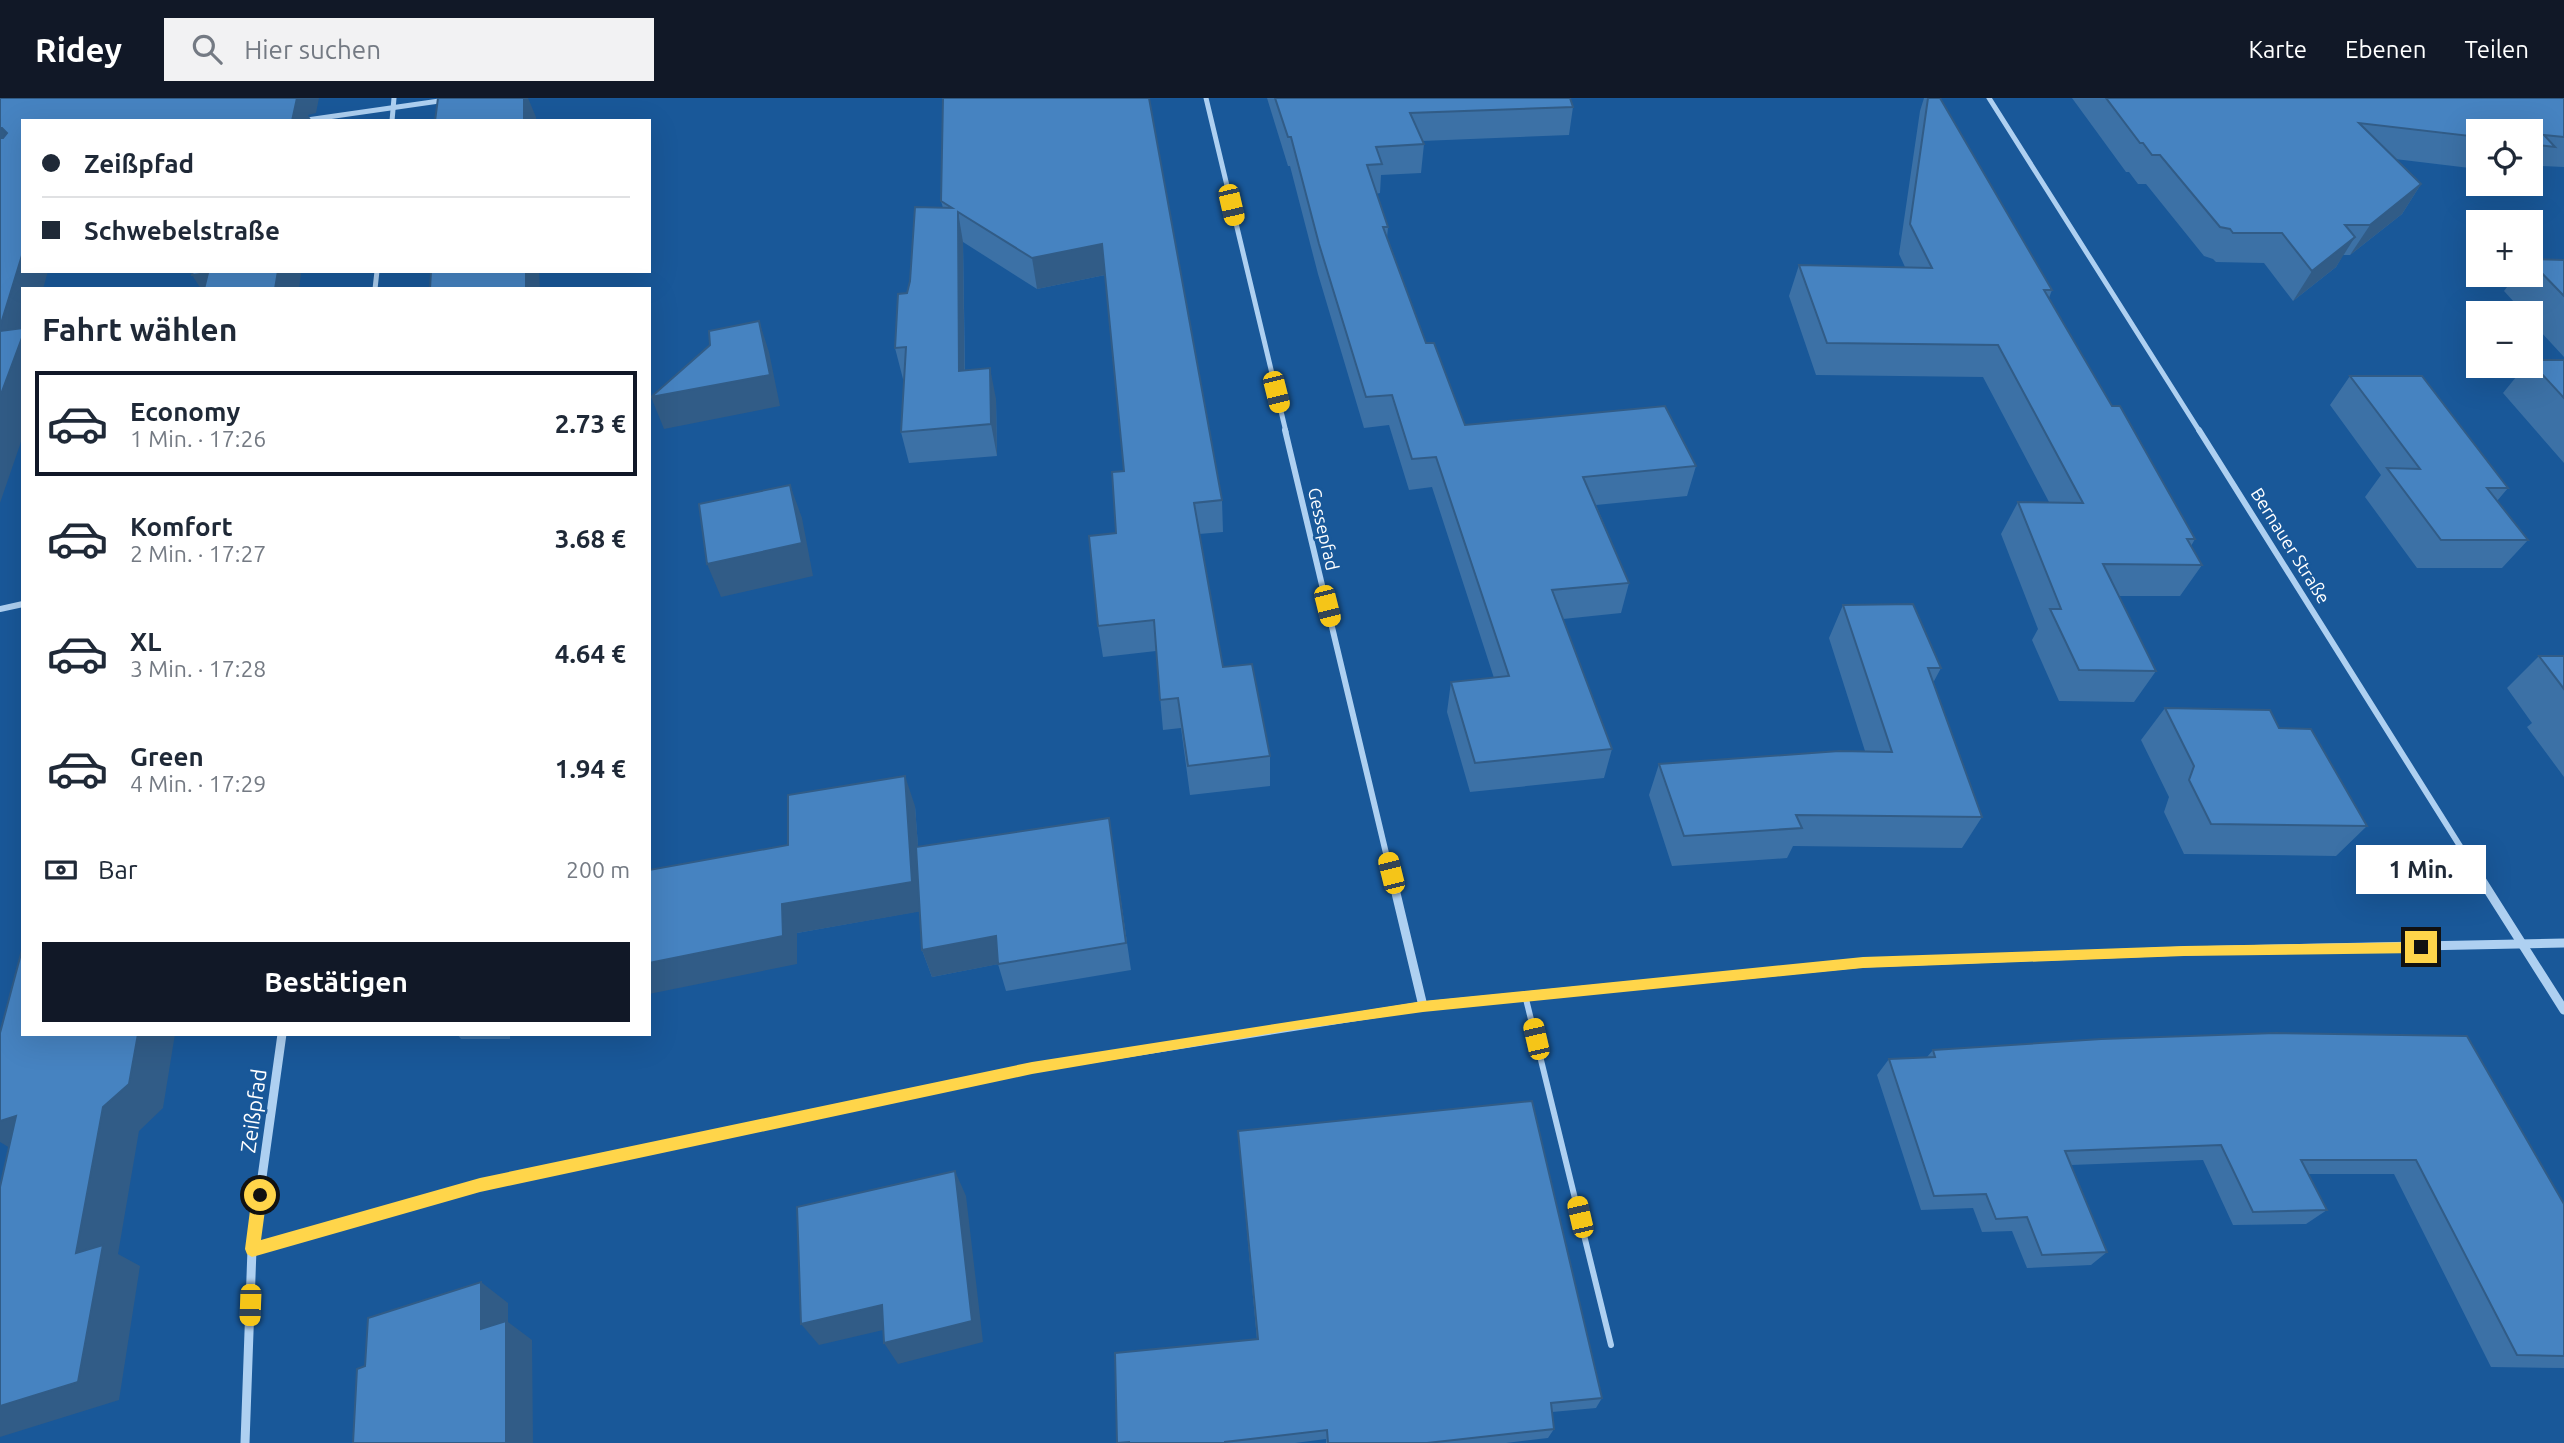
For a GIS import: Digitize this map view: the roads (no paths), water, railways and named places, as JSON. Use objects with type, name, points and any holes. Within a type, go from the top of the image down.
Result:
[{"type":"street","points":[[392,119],[394,98]]},
{"type":"street","points":[[313,119],[460,98]]},
{"type":"street","name":"Gessepfad","points":[[1206,98],[1423,1006]]},
{"type":"street","name":"Bernauer Straße","points":[[1989,98],[2564,1010]]},
{"type":"street","points":[[0,609],[21,604]]},
{"type":"street","points":[[252,1249],[480,1185],[1032,1068],[1423,1006],[1863,963],[2184,951],[2523,946],[2564,943]]},
{"type":"street","name":"Zeißpfad","points":[[245,1443],[252,1249],[282,1036]]},
{"type":"lane","points":[[1525,995],[1611,1345]]}]
